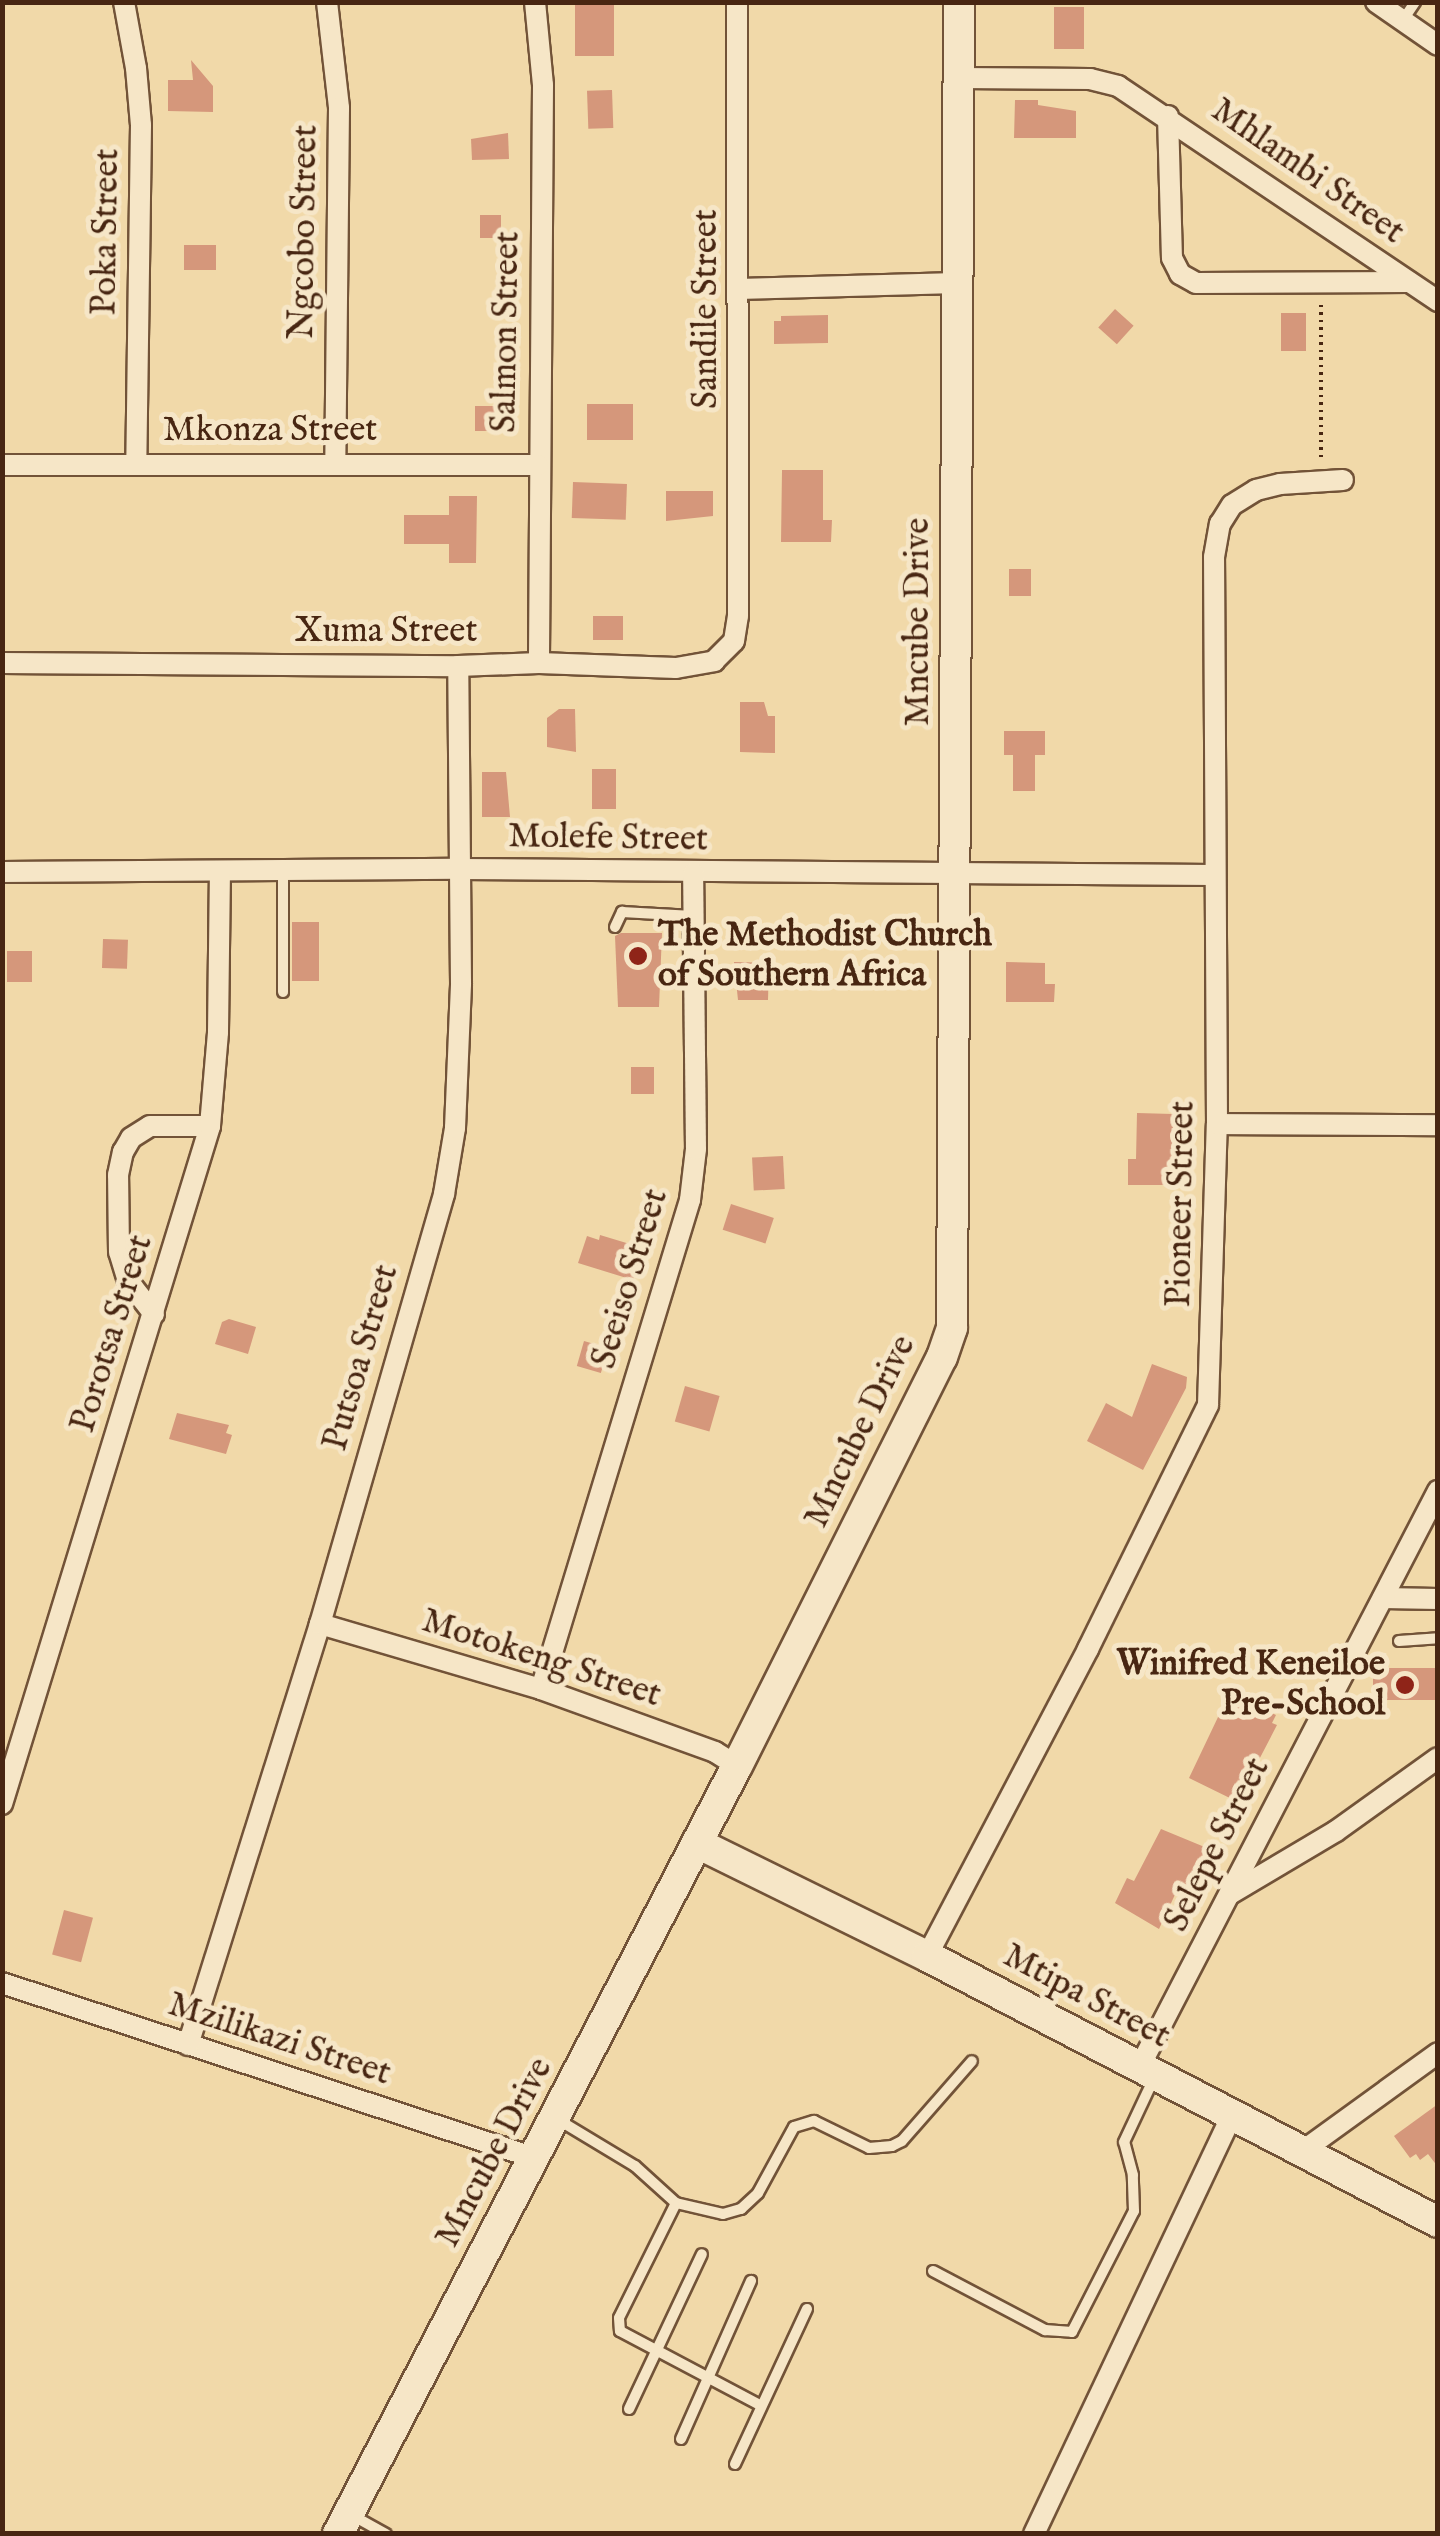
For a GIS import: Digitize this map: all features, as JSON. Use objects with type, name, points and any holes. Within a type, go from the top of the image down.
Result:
[{"type":"street","name":"Poka Street","points":[[124,2],[136,68],[140,125],[136,464]]},
{"type":"street","name":"Ngcobo Street","points":[[327,2],[339,108],[335,464]]},
{"type":"street","name":"Salmon Street","points":[[535,2],[543,85],[539,663]]},
{"type":"street","name":"Sandile Street","points":[[737,2],[738,616]]},
{"type":"street","name":"Mncube Drive","points":[[344,2523],[737,1766],[934,1372],[952,1328],[958,2]]},
{"type":"street","points":[[1376,2],[1438,45]]},
{"type":"street","name":"Mhlambi Street","points":[[958,78],[1090,79],[1118,86],[1438,301]]},
{"type":"street","name":"Mhlambi Street","points":[[1168,116],[1172,258],[1180,274],[1196,283],[1409,282]]},
{"type":"street","points":[[740,289],[956,283]]},
{"type":"street","name":"Mkonza Street","points":[[2,465],[538,465]]},
{"type":"street","name":"Pioneer Street","points":[[927,1956],[1088,1650],[1208,1406],[1217,1124],[1214,557],[1220,524],[1232,505],[1256,490],[1343,480]]},
{"type":"street","name":"Xuma Street","points":[[2,663],[539,663],[676,668],[705,664],[734,641],[738,616]]},
{"type":"street","name":"Putsoa Street","points":[[188,2045],[320,1624],[444,1194],[457,1092],[461,982],[458,666]]},
{"type":"street","name":"Molefe Street","points":[[2,872],[458,869],[693,874],[1213,875]]},
{"type":"street","name":"Porotsa Street","points":[[2,1804],[210,1126],[218,1032],[220,872]]},
{"type":"street","name":"Seeiso Street","points":[[541,1690],[690,1200],[696,1148],[693,874]]},
{"type":"street","points":[[1217,1124],[1438,1125]]},
{"type":"street","points":[[154,1314],[128,1281],[119,1252],[122,1152],[132,1138],[150,1126],[210,1126]]},
{"type":"street","name":"Selepe Street","points":[[1147,2072],[1230,1894],[1438,1491]]},
{"type":"street","points":[[1384,1598],[1438,1599]]},
{"type":"street","name":"Motokeng Street","points":[[320,1624],[541,1690],[715,1752],[737,1766]]},
{"type":"street","points":[[1230,1894],[1336,1831],[1438,1758]]},
{"type":"street","name":"Mtipa Street","points":[[697,1843],[927,1956],[1438,2222]]},
{"type":"street","name":"Mzilikazi Street","points":[[2,1984],[535,2158]]},
{"type":"street","points":[[1304,2150],[1438,2053]]},
{"type":"street","points":[[1034,2534],[1232,2115]]},
{"type":"lane","points":[[1402,20],[1416,2]]},
{"type":"lane","points":[[283,872],[283,992]]},
{"type":"lane","points":[[615,927],[622,912],[694,916]]},
{"type":"lane","points":[[1399,1642],[1438,1638]]},
{"type":"lane","points":[[556,2118],[635,2166],[676,2202],[723,2214],[741,2209],[758,2194],[790,2132],[803,2122],[826,2125],[868,2148],[902,2141],[972,2061]]},
{"type":"lane","points":[[933,2271],[1045,2330],[1072,2332],[1134,2211],[1134,2174],[1124,2142],[1147,2072]]},
{"type":"lane","points":[[676,2202],[618,2322],[620,2331],[760,2405]]},
{"type":"lane","points":[[629,2410],[702,2254]]},
{"type":"lane","points":[[681,2439],[751,2281]]},
{"type":"lane","points":[[735,2464],[807,2309]]},
{"type":"lane","points":[[344,2523],[386,2534]]},
{"type":"path","points":[[1317,480],[1322,452],[1322,285]]},
{"type":"building","points":[[575,2],[614,2],[614,56],[575,56]]},
{"type":"building","points":[[1054,7],[1084,7],[1084,49],[1054,49]]},
{"type":"building","points":[[191,60],[213,86],[213,112],[168,111],[168,80],[193,80]]},
{"type":"building","points":[[612,90],[613,128],[588,129],[587,91]]},
{"type":"building","points":[[1015,100],[1038,100],[1038,105],[1076,111],[1076,138],[1014,138]]},
{"type":"building","points":[[508,133],[509,159],[472,160],[471,139]]},
{"type":"building","points":[[480,215],[501,215],[501,238],[480,238]]},
{"type":"building","points":[[184,245],[216,245],[216,270],[184,270]]},
{"type":"building","points":[[1115,309],[1134,326],[1117,344],[1098,328]]},
{"type":"building","points":[[1281,313],[1306,313],[1306,351],[1281,351]]},
{"type":"building","points":[[828,315],[828,343],[774,344],[774,321],[781,321],[781,316]]},
{"type":"building","points":[[587,404],[633,404],[633,440],[587,440]]},
{"type":"building","points":[[475,406],[496,406],[496,431],[475,431]]},
{"type":"building","points":[[782,470],[823,470],[823,520],[832,520],[831,542],[781,542]]},
{"type":"building","points":[[573,482],[627,484],[626,520],[572,518]]},
{"type":"building","points":[[666,491],[713,491],[713,516],[666,521]]},
{"type":"building","points":[[449,496],[477,496],[476,563],[449,563],[449,544],[404,544],[404,515],[449,515]]},
{"type":"building","points":[[1009,569],[1031,569],[1031,596],[1009,596]]},
{"type":"building","points":[[593,616],[623,616],[623,640],[593,640]]},
{"type":"building","points":[[740,702],[764,702],[768,716],[775,716],[775,753],[740,752]]},
{"type":"building","points":[[559,709],[575,709],[576,752],[547,747],[547,718]]},
{"type":"building","points":[[1004,731],[1045,731],[1045,755],[1035,755],[1035,791],[1013,791],[1013,755],[1004,755]]},
{"type":"building","points":[[592,769],[616,769],[616,809],[592,809]]},
{"type":"building","points":[[482,772],[506,772],[510,817],[482,817]]},
{"type":"building","points":[[292,922],[319,922],[319,981],[292,981]]},
{"type":"building","name":"The Methodist Church of Southern Africa","points":[[662,933],[659,1007],[618,1007],[615,936]]},
{"type":"building","points":[[103,939],[128,940],[127,969],[102,968]]},
{"type":"building","points":[[7,951],[32,951],[32,982],[7,982]]},
{"type":"building","points":[[734,962],[769,963],[768,1000],[738,1000]]},
{"type":"building","points":[[1006,962],[1045,963],[1045,984],[1055,984],[1054,1002],[1006,1002]]},
{"type":"building","points":[[631,1067],[654,1067],[654,1094],[631,1094]]},
{"type":"building","points":[[1137,1113],[1173,1114],[1173,1159],[1180,1159],[1180,1185],[1128,1185],[1128,1159],[1136,1159]]},
{"type":"building","points":[[783,1156],[785,1189],[754,1191],[752,1158]]},
{"type":"building","points":[[731,1204],[774,1218],[765,1244],[723,1230]]},
{"type":"building","points":[[600,1235],[643,1248],[633,1280],[578,1263],[587,1236],[599,1240]]},
{"type":"building","points":[[229,1319],[256,1327],[248,1354],[215,1344],[222,1322]]},
{"type":"building","points":[[584,1341],[608,1348],[601,1373],[577,1366]]},
{"type":"building","points":[[1152,1364],[1187,1377],[1186,1388],[1143,1470],[1087,1441],[1106,1403],[1132,1417]]},
{"type":"building","points":[[685,1386],[720,1396],[709,1431],[675,1422]]},
{"type":"building","points":[[177,1413],[229,1425],[226,1433],[232,1435],[226,1454],[169,1439]]},
{"type":"building","name":"Winifred Keneiloe Pre-School","points":[[1373,1668],[1438,1668],[1438,1700],[1373,1700]]},
{"type":"building","points":[[1229,1694],[1276,1715],[1272,1723],[1277,1725],[1250,1777],[1254,1779],[1242,1804],[1189,1778]]},
{"type":"building","points":[[1161,1829],[1207,1848],[1186,1889],[1179,1886],[1159,1929],[1115,1903],[1127,1878],[1134,1881]]},
{"type":"building","points":[[64,1910],[93,1918],[81,1962],[52,1954]]},
{"type":"building","points":[[1438,2104],[1438,2167],[1428,2154],[1420,2160],[1416,2154],[1410,2158],[1394,2136]]},
{"type":"place","name":"The Methodist Church of Southern Africa","points":[[638,956]]},
{"type":"place","name":"Winifred Keneiloe Pre-School","points":[[1405,1685]]}]
